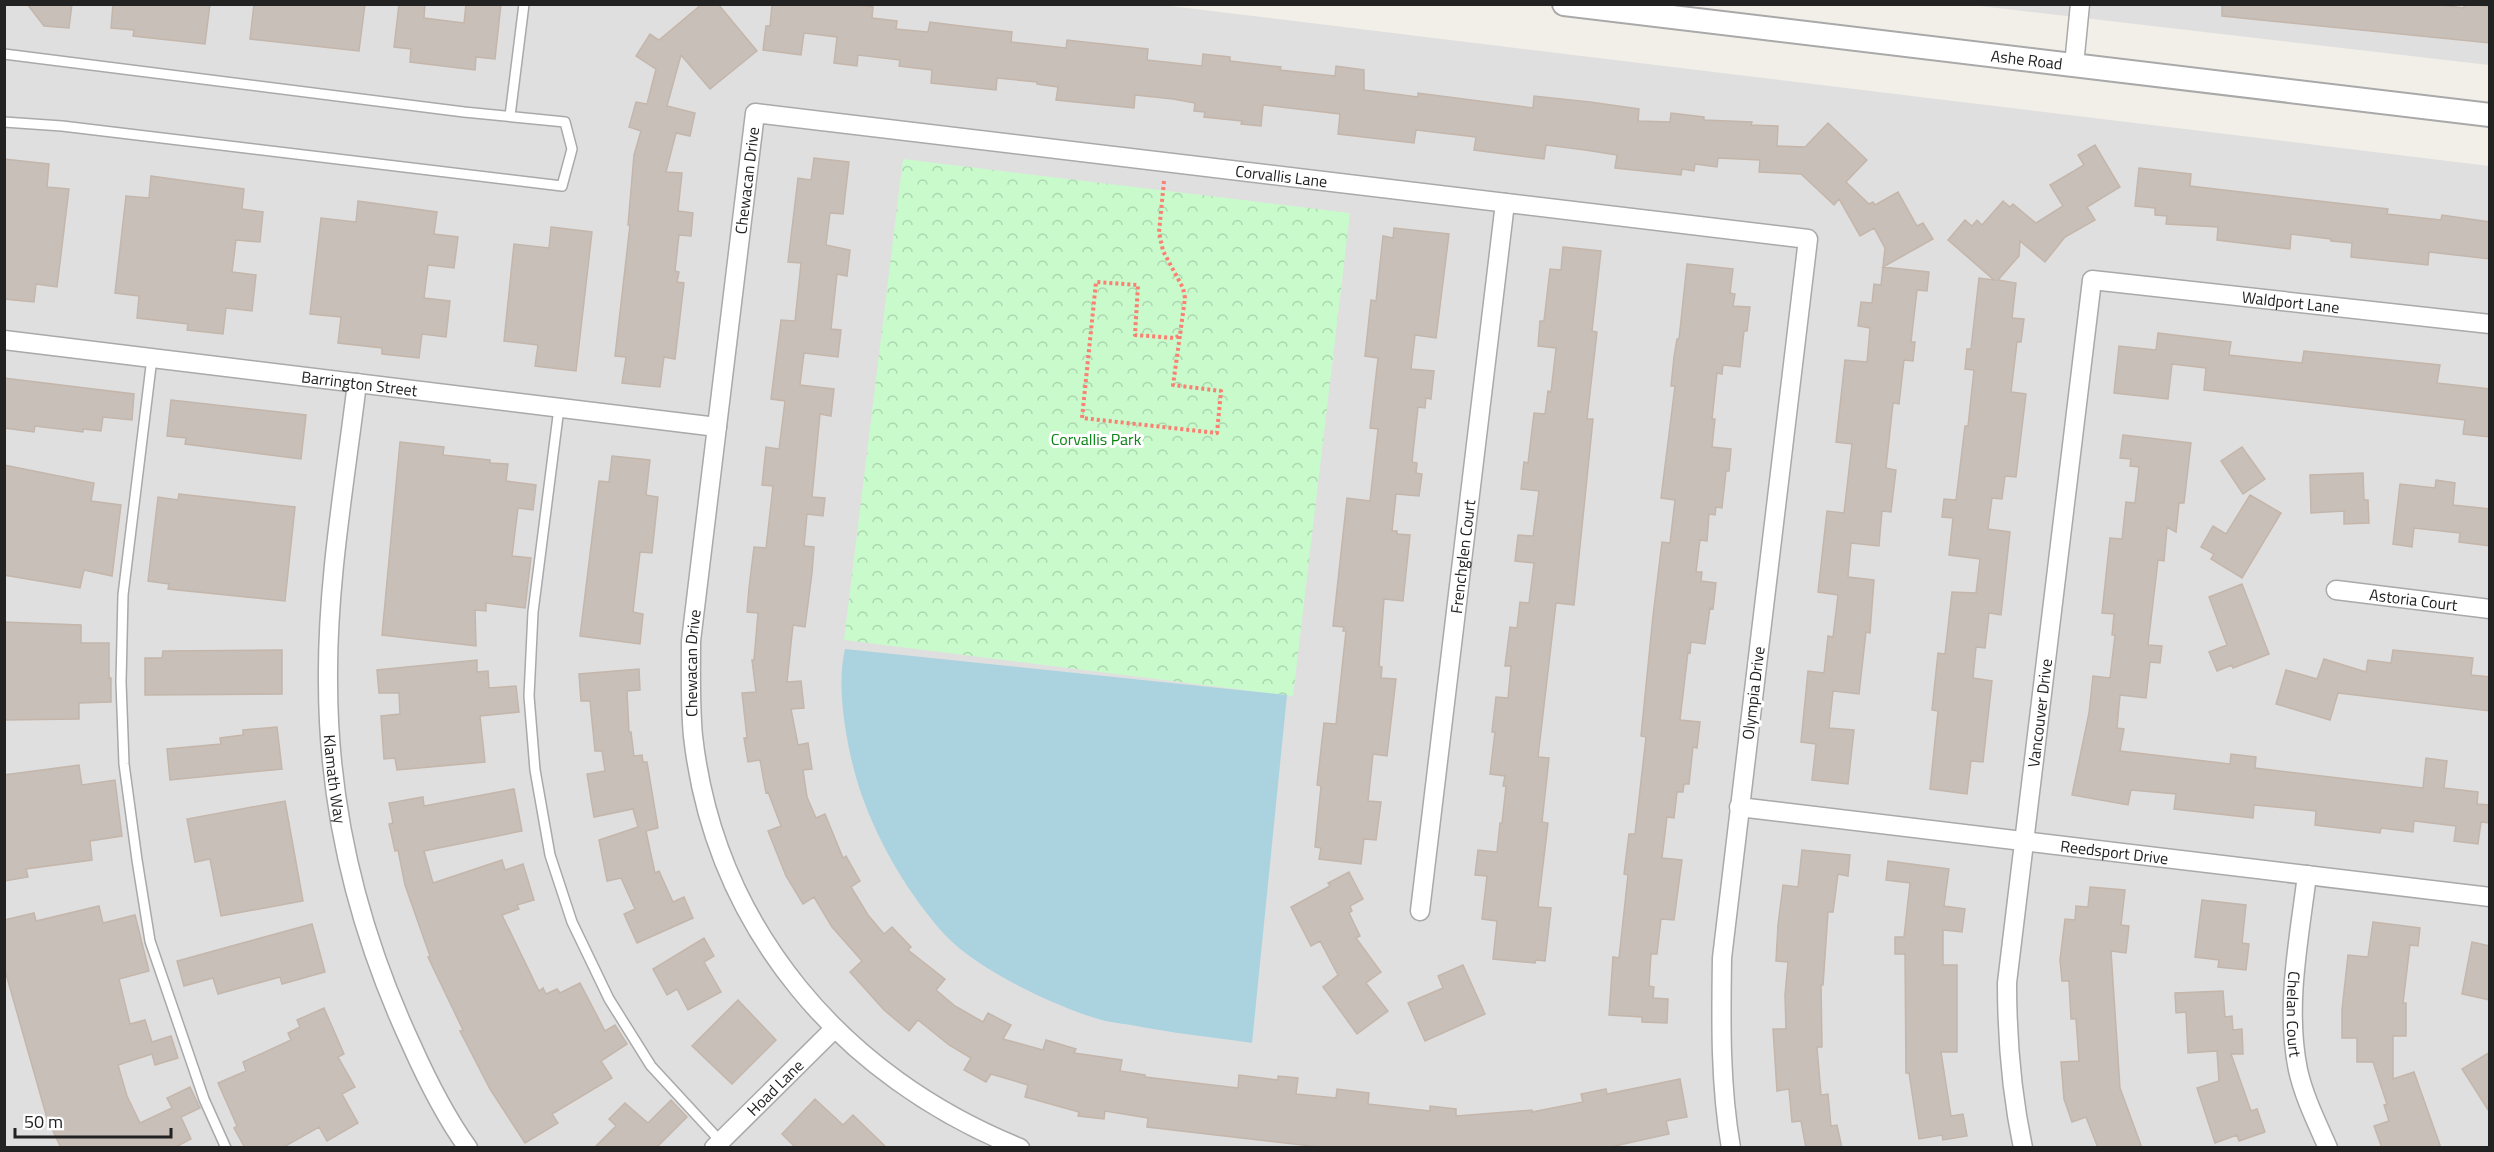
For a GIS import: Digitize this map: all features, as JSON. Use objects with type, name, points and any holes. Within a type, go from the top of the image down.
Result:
[{"type":"street","name":"Ashe Road","points":[[1564,4],[2490,115]]},
{"type":"street","points":[[2074,65],[2080,4]]},
{"type":"street","name":"Corvallis Lane","points":[[755,112],[1808,239]]},
{"type":"street","name":"Chewacan Drive","points":[[755,112],[691,641],[690,693],[693,737],[702,788],[717,839],[732,878],[751,917],[778,962],[810,1003],[868,1060],[910,1091],[955,1119],[1020,1148]]},
{"type":"street","name":"Frenchglen Court","points":[[1420,911],[1505,203]]},
{"type":"street","name":"Olympia Drive","points":[[1731,1148],[1720,1029],[1722,958],[1808,239]]},
{"type":"street","name":"Waldport Lane","points":[[2092,280],[2490,324]]},
{"type":"street","name":"Vancouver Drive","points":[[2023,1148],[2012,1094],[2007,1039],[2007,983],[2092,280]]},
{"type":"street","name":"Barrington Street","points":[[4,340],[717,427]]},
{"type":"street","name":"Klamath Way","points":[[357,383],[331,605],[328,659],[331,756],[342,830],[355,892],[372,950],[393,1006],[425,1074],[468,1148]]},
{"type":"street","name":"Astoria Court","points":[[2336,590],[2490,609]]},
{"type":"street","name":"Reedsport Drive","points":[[1739,807],[2490,897]]},
{"type":"street","name":"Chelan Court","points":[[2307,875],[2292,1000],[2293,1034],[2299,1073],[2311,1110],[2328,1148]]},
{"type":"street","name":"Hoad Lane","points":[[720,1145],[834,1029]]},
{"type":"lane","points":[[510,116],[524,4]]},
{"type":"lane","points":[[4,54],[566,122],[572,149],[562,186],[62,126],[4,122]]},
{"type":"lane","points":[[152,358],[123,595],[121,682],[124,764],[136,860],[150,941],[204,1099],[226,1148]]},
{"type":"lane","points":[[559,408],[532,612],[528,696],[535,770],[550,855],[572,922],[609,999],[651,1066],[720,1145]]},
{"type":"path","points":[[1167,162],[1159,232],[1163,251],[1183,288],[1185,298],[1180,335],[1173,385],[1221,392],[1217,433],[1082,418],[1097,281],[1138,285],[1135,335],[1174,338],[1180,335]]},
{"type":"shaded area","points":[[5,5],[1162,5],[2489,166],[2489,1147],[5,1148]]},
{"type":"shaded area","points":[[1971,5],[2489,5],[2489,65]]},
{"type":"green space","name":"Corvallis Park","points":[[903,159],[1350,213],[1293,696],[844,640]]},
{"type":"water","points":[[845,649],[1287,695],[1252,1043],[1108,1021],[1077,1012],[1036,995],[995,973],[959,948],[945,935],[919,903],[897,869],[869,815],[862,796],[844,722],[841,683]]},
{"type":"building","points":[[27,4],[72,4],[69,28],[44,26]]},
{"type":"building","points":[[113,4],[210,4],[205,44],[133,36],[134,30],[111,28]]},
{"type":"building","points":[[254,4],[365,4],[359,51],[250,39]]},
{"type":"building","points":[[399,4],[425,4],[424,18],[464,23],[466,4],[501,4],[495,59],[476,57],[475,70],[410,62],[411,49],[394,47]]},
{"type":"building","points":[[702,4],[718,4],[757,51],[710,89],[681,55],[667,106],[695,113],[690,136],[676,133],[666,172],[682,173],[678,211],[693,213],[691,236],[679,235],[675,271],[679,272],[677,282],[684,283],[675,359],[664,357],[660,387],[622,383],[626,357],[615,356],[630,225],[628,225],[634,155],[641,131],[629,127],[636,102],[647,104],[656,69],[636,56],[650,34],[659,40]]},
{"type":"building","points":[[772,4],[850,4],[873,7],[872,18],[897,21],[896,29],[928,32],[930,22],[1012,32],[1011,42],[1066,48],[1067,40],[1148,49],[1147,60],[1202,66],[1203,54],[1230,57],[1230,61],[1281,67],[1280,70],[1335,76],[1336,66],[1364,70],[1364,90],[1418,97],[1418,93],[1533,108],[1534,96],[1639,109],[1638,121],[1670,122],[1671,113],[1704,117],[1704,120],[1752,122],[1751,125],[1778,126],[1777,146],[1805,147],[1828,123],[1867,160],[1846,182],[1869,204],[1873,202],[1875,205],[1898,192],[1917,226],[1923,223],[1933,239],[1883,267],[1929,272],[1927,291],[1917,290],[1911,342],[1915,342],[1913,361],[1904,360],[1899,404],[1893,403],[1886,468],[1896,470],[1891,512],[1882,511],[1879,546],[1851,543],[1848,577],[1874,580],[1870,633],[1866,632],[1859,694],[1833,691],[1829,728],[1854,730],[1848,784],[1812,780],[1816,744],[1801,742],[1808,671],[1824,673],[1828,636],[1833,637],[1838,595],[1818,592],[1827,511],[1844,513],[1852,444],[1836,442],[1845,360],[1867,362],[1870,328],[1858,326],[1861,302],[1872,303],[1874,284],[1881,285],[1885,248],[1874,228],[1860,236],[1839,199],[1834,205],[1801,174],[1759,172],[1760,160],[1718,158],[1717,167],[1695,164],[1694,171],[1682,169],[1681,175],[1615,168],[1617,155],[1546,145],[1544,159],[1474,150],[1476,137],[1416,130],[1414,143],[1338,134],[1340,114],[1263,105],[1261,126],[1241,124],[1242,121],[1204,117],[1205,112],[1194,111],[1195,103],[1173,99],[1135,95],[1134,108],[1056,100],[1058,87],[1037,84],[1037,82],[997,78],[996,90],[931,83],[932,70],[899,66],[900,60],[858,55],[857,66],[834,63],[837,37],[804,33],[801,55],[763,50],[766,26],[770,26]]},
{"type":"building","points":[[2222,4],[2432,4],[2464,8],[2464,4],[2469,4],[2490,7],[2490,43],[2222,16]]},
{"type":"building","points":[[2095,145],[2120,187],[2087,207],[2095,220],[2065,237],[2045,262],[2020,241],[2019,256],[1998,280],[2016,283],[2012,318],[2024,319],[2021,342],[2017,342],[2011,392],[2026,394],[2016,477],[2005,476],[2002,499],[1992,498],[1988,529],[2010,532],[2001,615],[1989,613],[1985,648],[1976,647],[1973,678],[1992,681],[1983,762],[1971,761],[1967,794],[1930,789],[1938,711],[1932,710],[1938,653],[1945,654],[1952,592],[1976,593],[1980,559],[1949,555],[1953,518],[1942,517],[1944,499],[1956,500],[1965,426],[1968,426],[1974,370],[1965,369],[1967,349],[1971,349],[1979,278],[1994,280],[1948,240],[1965,220],[1972,226],[1977,220],[1982,225],[2003,201],[2010,207],[2013,204],[2036,223],[2063,206],[2050,185],[2084,165],[2078,155]]},
{"type":"building","points":[[814,158],[849,162],[843,214],[830,213],[826,245],[850,250],[847,276],[837,274],[831,329],[841,330],[838,357],[804,353],[800,385],[834,389],[831,416],[820,414],[812,497],[825,498],[823,516],[807,514],[804,546],[814,547],[812,573],[805,627],[793,625],[787,682],[801,681],[804,708],[791,709],[798,745],[808,743],[812,769],[803,770],[807,797],[816,818],[825,814],[843,858],[846,856],[860,881],[851,887],[868,915],[884,934],[892,927],[911,947],[908,950],[945,979],[936,990],[955,1006],[983,1022],[988,1013],[1011,1025],[1003,1039],[1043,1050],[1046,1040],[1076,1049],[1074,1053],[1122,1060],[1120,1071],[1145,1075],[1145,1077],[1238,1088],[1239,1075],[1278,1080],[1278,1076],[1298,1078],[1296,1094],[1336,1098],[1337,1089],[1369,1093],[1368,1104],[1430,1111],[1430,1106],[1456,1109],[1456,1116],[1532,1110],[1532,1112],[1583,1102],[1581,1094],[1606,1089],[1607,1094],[1680,1079],[1687,1117],[1666,1121],[1669,1134],[1606,1148],[1328,1148],[1147,1127],[1148,1118],[1105,1111],[1104,1119],[1078,1116],[1079,1112],[1025,1097],[1028,1085],[991,1074],[986,1082],[964,1070],[971,1058],[949,1045],[918,1020],[909,1031],[884,1010],[850,972],[862,961],[832,927],[814,897],[803,904],[786,876],[768,831],[781,826],[768,792],[766,793],[760,760],[748,762],[744,738],[747,738],[742,693],[756,692],[752,660],[754,660],[758,613],[747,612],[749,588],[754,547],[766,548],[773,486],[762,485],[766,447],[779,449],[785,401],[771,399],[781,320],[795,321],[801,263],[788,262],[798,178],[811,180]]},
{"type":"building","points":[[4,159],[49,164],[47,187],[69,189],[57,287],[36,284],[34,302],[4,299]]},
{"type":"building","points":[[2139,168],[2191,174],[2190,186],[2388,209],[2387,214],[2441,220],[2442,215],[2490,222],[2490,259],[2429,252],[2428,265],[2351,257],[2352,243],[2291,234],[2290,249],[2217,240],[2218,227],[2166,224],[2167,216],[2155,215],[2155,208],[2135,206]]},
{"type":"building","points":[[151,176],[244,189],[242,209],[263,212],[260,242],[236,240],[232,272],[256,275],[252,311],[226,308],[223,334],[187,330],[188,324],[137,318],[139,296],[115,293],[126,196],[149,198]]},
{"type":"building","points":[[358,201],[437,212],[434,234],[458,237],[454,268],[428,265],[424,298],[450,301],[446,337],[422,334],[419,358],[382,354],[382,348],[338,343],[341,317],[310,314],[321,218],[356,222]]},
{"type":"building","points":[[551,227],[592,232],[576,371],[535,366],[538,345],[504,341],[514,244],[549,248]]},
{"type":"building","points":[[1394,228],[1449,234],[1436,338],[1415,335],[1411,369],[1434,371],[1431,399],[1426,398],[1425,408],[1418,407],[1412,462],[1417,463],[1416,473],[1422,474],[1419,496],[1396,494],[1392,531],[1397,531],[1397,534],[1410,535],[1403,601],[1384,599],[1379,666],[1382,667],[1381,678],[1396,679],[1387,756],[1373,754],[1368,801],[1381,802],[1376,840],[1364,839],[1361,864],[1319,859],[1321,848],[1315,847],[1321,786],[1317,785],[1324,723],[1336,724],[1346,631],[1343,631],[1344,627],[1333,626],[1347,498],[1370,501],[1378,429],[1370,428],[1378,358],[1365,356],[1371,300],[1376,301],[1383,236],[1393,238]]},
{"type":"building","points":[[1563,247],[1601,251],[1592,331],[1597,332],[1587,419],[1593,419],[1574,605],[1556,603],[1538,757],[1549,758],[1542,822],[1548,823],[1538,907],[1551,908],[1545,961],[1536,960],[1535,963],[1493,959],[1497,921],[1482,919],[1487,876],[1475,875],[1478,850],[1497,852],[1500,823],[1502,823],[1505,776],[1490,774],[1495,732],[1492,732],[1496,697],[1508,698],[1511,666],[1505,666],[1510,627],[1517,628],[1520,602],[1529,603],[1534,563],[1515,561],[1518,535],[1533,536],[1539,491],[1521,489],[1524,462],[1528,463],[1534,413],[1545,414],[1548,391],[1551,392],[1556,348],[1538,346],[1540,321],[1544,321],[1550,269],[1561,270]]},
{"type":"building","points":[[1687,264],[1733,269],[1730,293],[1735,294],[1733,306],[1750,307],[1747,331],[1744,331],[1740,367],[1723,365],[1722,374],[1717,373],[1712,419],[1715,419],[1712,447],[1731,449],[1729,471],[1726,471],[1722,508],[1716,507],[1715,515],[1709,514],[1707,541],[1700,540],[1696,572],[1702,572],[1701,581],[1716,583],[1705,644],[1691,642],[1690,653],[1688,652],[1680,720],[1700,722],[1697,748],[1693,747],[1689,784],[1684,784],[1683,792],[1677,792],[1674,818],[1667,817],[1662,858],[1682,860],[1674,920],[1661,919],[1657,954],[1651,954],[1649,986],[1654,987],[1653,998],[1668,999],[1667,1023],[1642,1022],[1642,1017],[1609,1015],[1613,957],[1619,958],[1628,875],[1624,874],[1629,834],[1635,834],[1646,737],[1641,736],[1662,542],[1670,543],[1675,500],[1661,498],[1675,386],[1671,386],[1674,357],[1677,339],[1679,339]]},
{"type":"building","points":[[2158,333],[2231,342],[2229,355],[2302,363],[2304,351],[2440,365],[2437,383],[2490,389],[2490,437],[2463,434],[2465,420],[2204,390],[2206,368],[2172,364],[2168,399],[2114,393],[2119,346],[2156,350]]},
{"type":"building","points":[[4,378],[134,394],[132,420],[103,417],[101,431],[83,429],[83,432],[35,426],[34,432],[4,428]]},
{"type":"building","points":[[171,400],[306,415],[301,459],[185,444],[186,438],[167,436]]},
{"type":"building","points":[[2123,435],[2191,443],[2184,503],[2179,503],[2176,532],[2167,527],[2164,561],[2158,560],[2148,645],[2162,646],[2160,663],[2150,662],[2146,698],[2120,695],[2117,728],[2124,729],[2120,751],[2230,764],[2231,754],[2256,757],[2255,768],[2423,788],[2426,758],[2447,761],[2444,788],[2478,792],[2477,804],[2490,805],[2490,823],[2481,822],[2478,844],[2454,841],[2456,826],[2414,821],[2413,832],[2381,828],[2380,833],[2315,825],[2316,811],[2254,805],[2253,818],[2174,809],[2176,794],[2131,790],[2128,805],[2072,795],[2089,713],[2093,676],[2110,678],[2115,635],[2112,635],[2114,614],[2102,613],[2110,538],[2122,539],[2126,502],[2135,503],[2139,467],[2130,466],[2131,459],[2120,458]]},
{"type":"building","points":[[400,442],[444,447],[443,455],[508,464],[506,481],[536,485],[533,510],[518,508],[512,556],[531,558],[525,608],[486,603],[486,611],[475,610],[476,646],[382,635]]},
{"type":"building","points":[[2242,447],[2265,479],[2243,494],[2221,461]]},
{"type":"building","points":[[612,456],[650,460],[646,495],[658,497],[652,553],[640,552],[633,612],[643,614],[640,644],[580,636],[599,481],[609,482]]},
{"type":"building","points":[[4,465],[94,483],[91,501],[121,505],[112,576],[84,570],[80,588],[4,575]]},
{"type":"building","points":[[2363,473],[2364,500],[2368,500],[2369,523],[2344,524],[2344,511],[2311,513],[2310,475]]},
{"type":"building","points":[[2436,480],[2455,483],[2453,505],[2490,509],[2490,546],[2459,542],[2460,533],[2414,528],[2412,547],[2393,544],[2400,484],[2435,488]]},
{"type":"building","points":[[179,494],[295,507],[285,601],[168,589],[169,584],[148,581],[158,497],[178,500]]},
{"type":"building","points":[[2250,495],[2281,513],[2242,578],[2211,559],[2214,554],[2201,547],[2213,526],[2226,534]]},
{"type":"building","points":[[2242,584],[2269,654],[2233,668],[2232,665],[2217,671],[2209,652],[2227,645],[2209,597]]},
{"type":"building","points":[[4,622],[81,625],[81,643],[109,643],[111,702],[79,703],[79,719],[4,720]]},
{"type":"building","points":[[282,650],[282,694],[145,695],[145,658],[162,658],[163,651]]},
{"type":"building","points":[[2393,650],[2473,658],[2471,675],[2490,677],[2490,711],[2338,693],[2330,720],[2276,704],[2286,670],[2317,679],[2324,659],[2366,672],[2368,660],[2391,663]]},
{"type":"building","points":[[477,660],[477,672],[488,671],[489,688],[516,686],[519,712],[480,716],[485,762],[397,770],[395,758],[384,759],[381,716],[400,714],[399,693],[379,693],[377,670]]},
{"type":"building","points":[[639,669],[640,690],[627,691],[629,732],[631,732],[634,756],[642,755],[643,762],[647,762],[658,828],[646,831],[655,873],[659,871],[673,902],[684,897],[693,918],[637,943],[624,914],[635,909],[621,878],[607,881],[599,840],[638,827],[633,809],[594,817],[587,774],[605,771],[602,751],[595,751],[590,701],[581,701],[579,674]]},
{"type":"building","points":[[277,727],[282,769],[170,780],[167,749],[221,744],[220,738],[243,735],[243,730]]},
{"type":"building","points":[[79,765],[82,785],[115,780],[122,836],[90,841],[92,860],[26,869],[28,877],[4,881],[4,775]]},
{"type":"building","points":[[514,789],[522,831],[424,851],[433,883],[502,860],[505,870],[523,864],[534,900],[517,905],[519,909],[502,915],[539,991],[543,988],[546,994],[557,989],[560,993],[580,983],[605,1031],[615,1025],[627,1044],[601,1061],[612,1078],[552,1114],[558,1123],[525,1143],[490,1089],[460,1031],[463,1030],[428,957],[430,956],[405,885],[398,850],[395,851],[389,824],[393,823],[389,803],[423,797],[424,806]]},
{"type":"building","points":[[285,801],[303,901],[221,916],[210,859],[195,862],[187,819]]},
{"type":"building","points":[[1802,850],[1850,855],[1848,876],[1838,874],[1833,912],[1828,912],[1823,985],[1821,985],[1822,1047],[1817,1047],[1821,1095],[1828,1094],[1831,1126],[1837,1125],[1842,1148],[1806,1148],[1801,1121],[1792,1122],[1789,1089],[1777,1091],[1773,1029],[1786,1029],[1785,995],[1788,962],[1776,961],[1778,925],[1783,885],[1798,887]]},
{"type":"building","points":[[1888,861],[1949,869],[1944,906],[1965,909],[1962,932],[1943,930],[1943,965],[1957,965],[1957,1052],[1941,1052],[1951,1116],[1963,1114],[1967,1136],[1943,1140],[1942,1135],[1919,1139],[1909,1073],[1906,1073],[1905,954],[1895,954],[1895,937],[1904,937],[1910,883],[1886,880]]},
{"type":"building","points":[[1349,872],[1363,899],[1350,906],[1352,911],[1349,913],[1360,936],[1356,938],[1381,972],[1366,983],[1388,1011],[1357,1034],[1323,987],[1338,975],[1320,941],[1311,946],[1291,907],[1330,886],[1328,883]]},
{"type":"building","points":[[2090,887],[2125,890],[2121,925],[2129,926],[2126,953],[2111,951],[2120,1088],[2142,1148],[2098,1148],[2086,1117],[2072,1122],[2064,1099],[2061,1062],[2079,1061],[2076,1019],[2071,1019],[2069,981],[2062,981],[2060,960],[2065,919],[2075,920],[2076,906],[2088,907]]},
{"type":"building","points":[[2202,900],[2246,905],[2242,943],[2249,944],[2246,970],[2218,967],[2219,960],[2195,957]]},
{"type":"building","points":[[99,906],[103,923],[135,915],[149,971],[119,979],[130,1024],[145,1020],[152,1042],[171,1036],[178,1058],[155,1065],[152,1054],[118,1065],[127,1096],[140,1123],[172,1108],[167,1098],[190,1087],[200,1108],[181,1117],[191,1139],[174,1148],[61,1148],[47,1118],[4,967],[4,920],[34,913],[36,921]]},
{"type":"building","points":[[2373,922],[2420,928],[2418,946],[2410,945],[2403,1003],[2406,1003],[2406,1036],[2393,1036],[2393,1079],[2414,1072],[2441,1148],[2382,1148],[2374,1126],[2389,1121],[2384,1105],[2387,1104],[2373,1062],[2357,1062],[2357,1038],[2342,1038],[2342,1010],[2348,955],[2368,957]]},
{"type":"building","points":[[312,924],[325,972],[282,984],[280,977],[218,994],[213,978],[184,986],[177,961]]},
{"type":"building","points":[[704,938],[714,956],[704,962],[721,992],[688,1010],[677,989],[667,995],[653,969]]},
{"type":"building","points":[[2472,942],[2490,946],[2490,1000],[2462,994]]},
{"type":"building","points":[[1463,965],[1485,1014],[1425,1041],[1408,1003],[1443,988],[1438,976]]},
{"type":"building","points":[[2223,991],[2225,1017],[2232,1016],[2233,1030],[2242,1029],[2243,1054],[2231,1054],[2251,1111],[2257,1109],[2265,1132],[2239,1141],[2237,1135],[2215,1143],[2197,1088],[2219,1081],[2217,1051],[2188,1053],[2186,1012],[2176,1013],[2175,993]]},
{"type":"building","points":[[738,1000],[776,1040],[732,1084],[692,1046]]},
{"type":"building","points":[[324,1008],[344,1054],[338,1057],[355,1087],[342,1094],[358,1123],[327,1141],[319,1127],[282,1148],[245,1148],[234,1128],[237,1126],[218,1083],[246,1071],[243,1062],[291,1040],[288,1033],[300,1027],[297,1020]]},
{"type":"building","points":[[2490,1052],[2490,1113],[2462,1069]]},
{"type":"building","points":[[815,1099],[843,1125],[853,1115],[887,1148],[796,1148],[782,1134]]},
{"type":"building","points":[[671,1100],[687,1117],[656,1148],[594,1148],[616,1126],[609,1119],[625,1103],[648,1123]]}]
